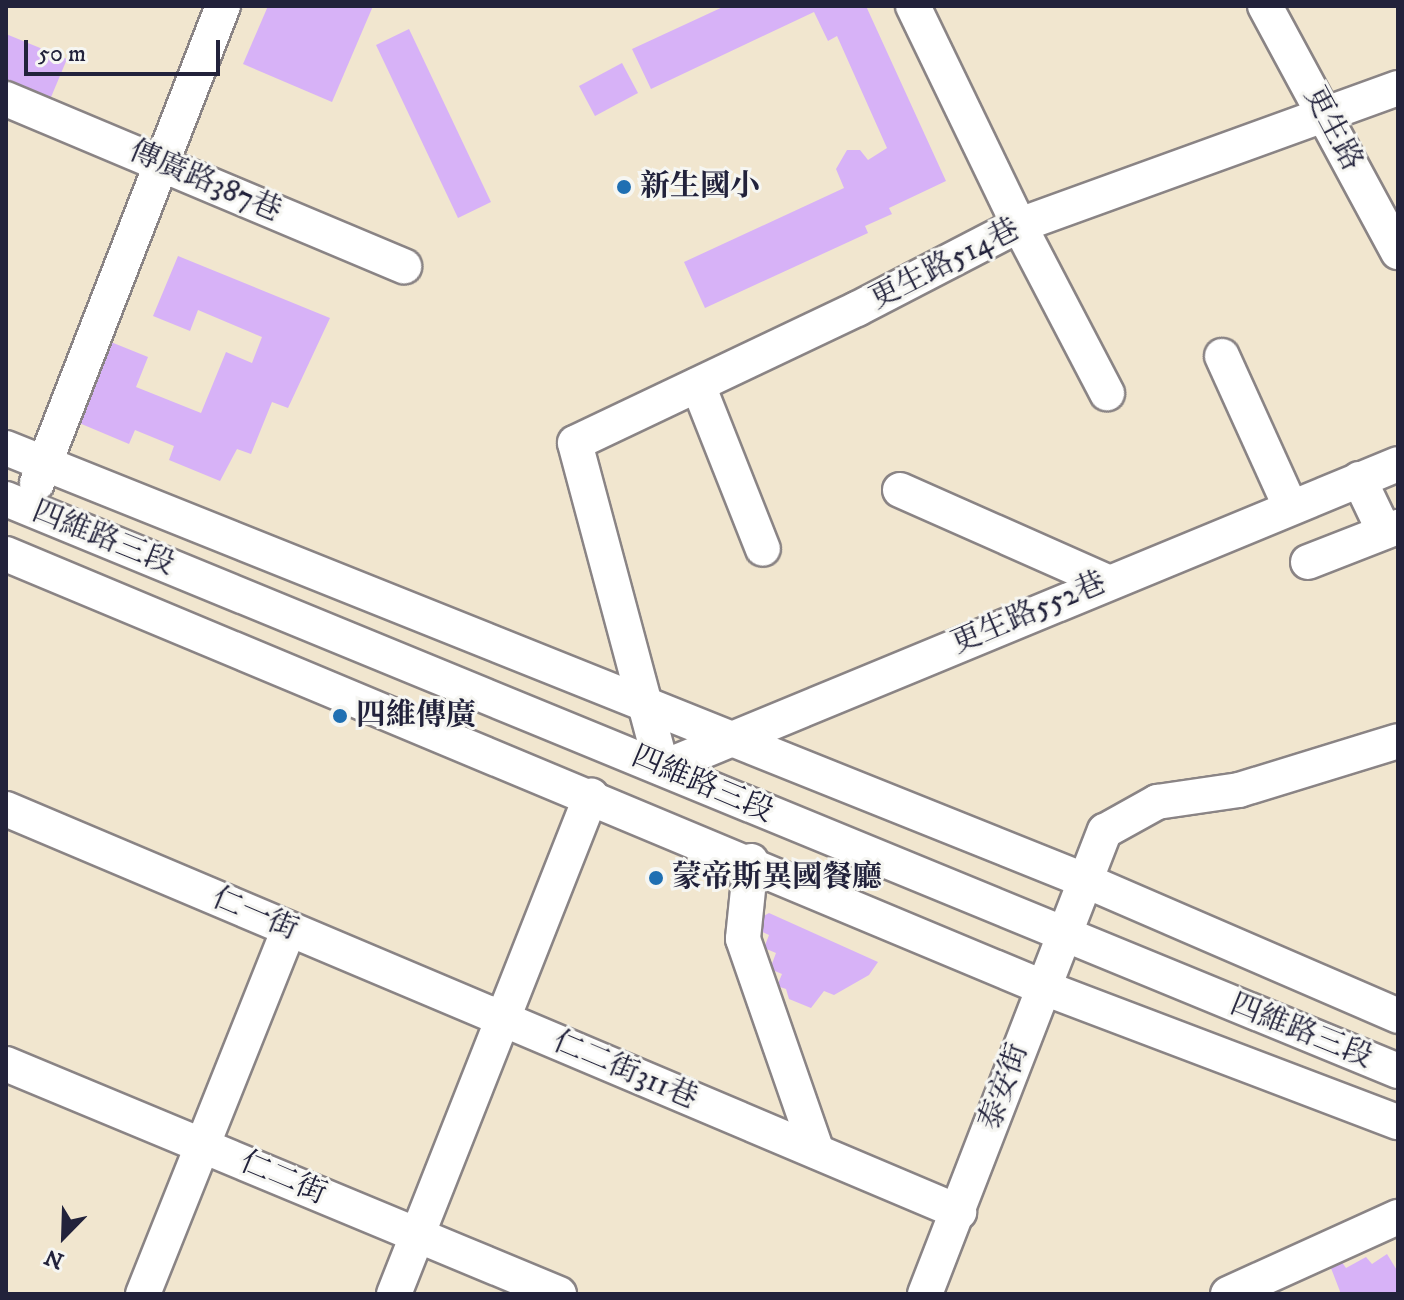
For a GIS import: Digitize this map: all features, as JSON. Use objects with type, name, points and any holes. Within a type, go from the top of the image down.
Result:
[{"type":"street","points":[[16,503],[44,464],[223,6]]},
{"type":"street","points":[[913,6],[1019,225],[1107,393]]},
{"type":"street","name":"更生路","points":[[1265,6],[1398,252]]},
{"type":"street","name":"更生路514巷","points":[[645,705],[575,443],[1019,225],[1398,88]]},
{"type":"street","name":"傳廣路387巷","points":[[6,99],[404,266]]},
{"type":"street","points":[[1222,356],[1290,506]]},
{"type":"street","points":[[698,385],[763,549]]},
{"type":"street","name":"四維路三段","points":[[6,448],[1084,880],[1398,1016]]},
{"type":"street","name":"更生路552巷","points":[[662,768],[1290,506],[1398,464]]},
{"type":"street","points":[[1308,562],[1391,529],[1359,479]]},
{"type":"street","points":[[900,490],[1108,582]]},
{"type":"street","name":"四維路三段","points":[[16,503],[1398,1071]]},
{"type":"street","name":"四維路三段","points":[[6,554],[751,861],[1042,987],[1398,1122]]},
{"type":"street","points":[[279,612],[297,566]]},
{"type":"street","points":[[645,705],[662,768]]},
{"type":"street","name":"泰安街","points":[[925,1294],[1105,831],[1157,802],[1239,790],[1398,741]]},
{"type":"street","points":[[394,1294],[591,796]]},
{"type":"street","name":"仁一街","points":[[6,809],[504,1020]]},
{"type":"street","points":[[751,861],[740,928],[817,1152]]},
{"type":"street","points":[[143,1294],[289,929]]},
{"type":"street","name":"仁二街311巷","points":[[504,1020],[959,1212]]},
{"type":"street","name":"仁二街","points":[[6,1064],[559,1294]]},
{"type":"street","points":[[1228,1294],[1398,1217]]},
{"type":"building","points":[[268,6],[373,6],[332,102],[243,64]]},
{"type":"building","points":[[725,6],[866,6],[946,181],[889,208],[892,214],[865,226],[868,233],[705,308],[684,262],[844,188],[836,169],[847,150],[860,150],[868,160],[887,148],[837,36],[828,41],[814,12],[651,89],[632,49]]},
{"type":"building","points":[[409,29],[491,202],[458,218],[376,45]]},
{"type":"building","points":[[6,34],[67,59],[49,102],[6,83]]},
{"type":"building","points":[[622,63],[638,93],[595,116],[579,86]]},
{"type":"building","points":[[178,256],[330,318],[288,408],[272,402],[251,454],[237,449],[220,481],[169,460],[174,446],[135,430],[129,444],[72,420],[106,340],[148,357],[136,387],[201,413],[226,352],[252,363],[262,337],[198,310],[190,331],[153,316]]},
{"type":"building","points":[[769,913],[878,962],[869,975],[834,995],[824,991],[811,1008],[789,999],[786,989],[777,986],[782,974],[770,969],[776,953],[764,948],[769,935],[758,930],[757,920]]},
{"type":"building","points":[[1387,1254],[1398,1272],[1398,1294],[1341,1294],[1329,1263],[1339,1258],[1346,1268],[1366,1257],[1372,1264]]},
{"type":"place","name":"新生國小","points":[[624,187]]},
{"type":"place","name":"四維傳廣","points":[[340,716]]},
{"type":"place","name":"蒙帝斯異國餐廳","points":[[656,878]]}]
